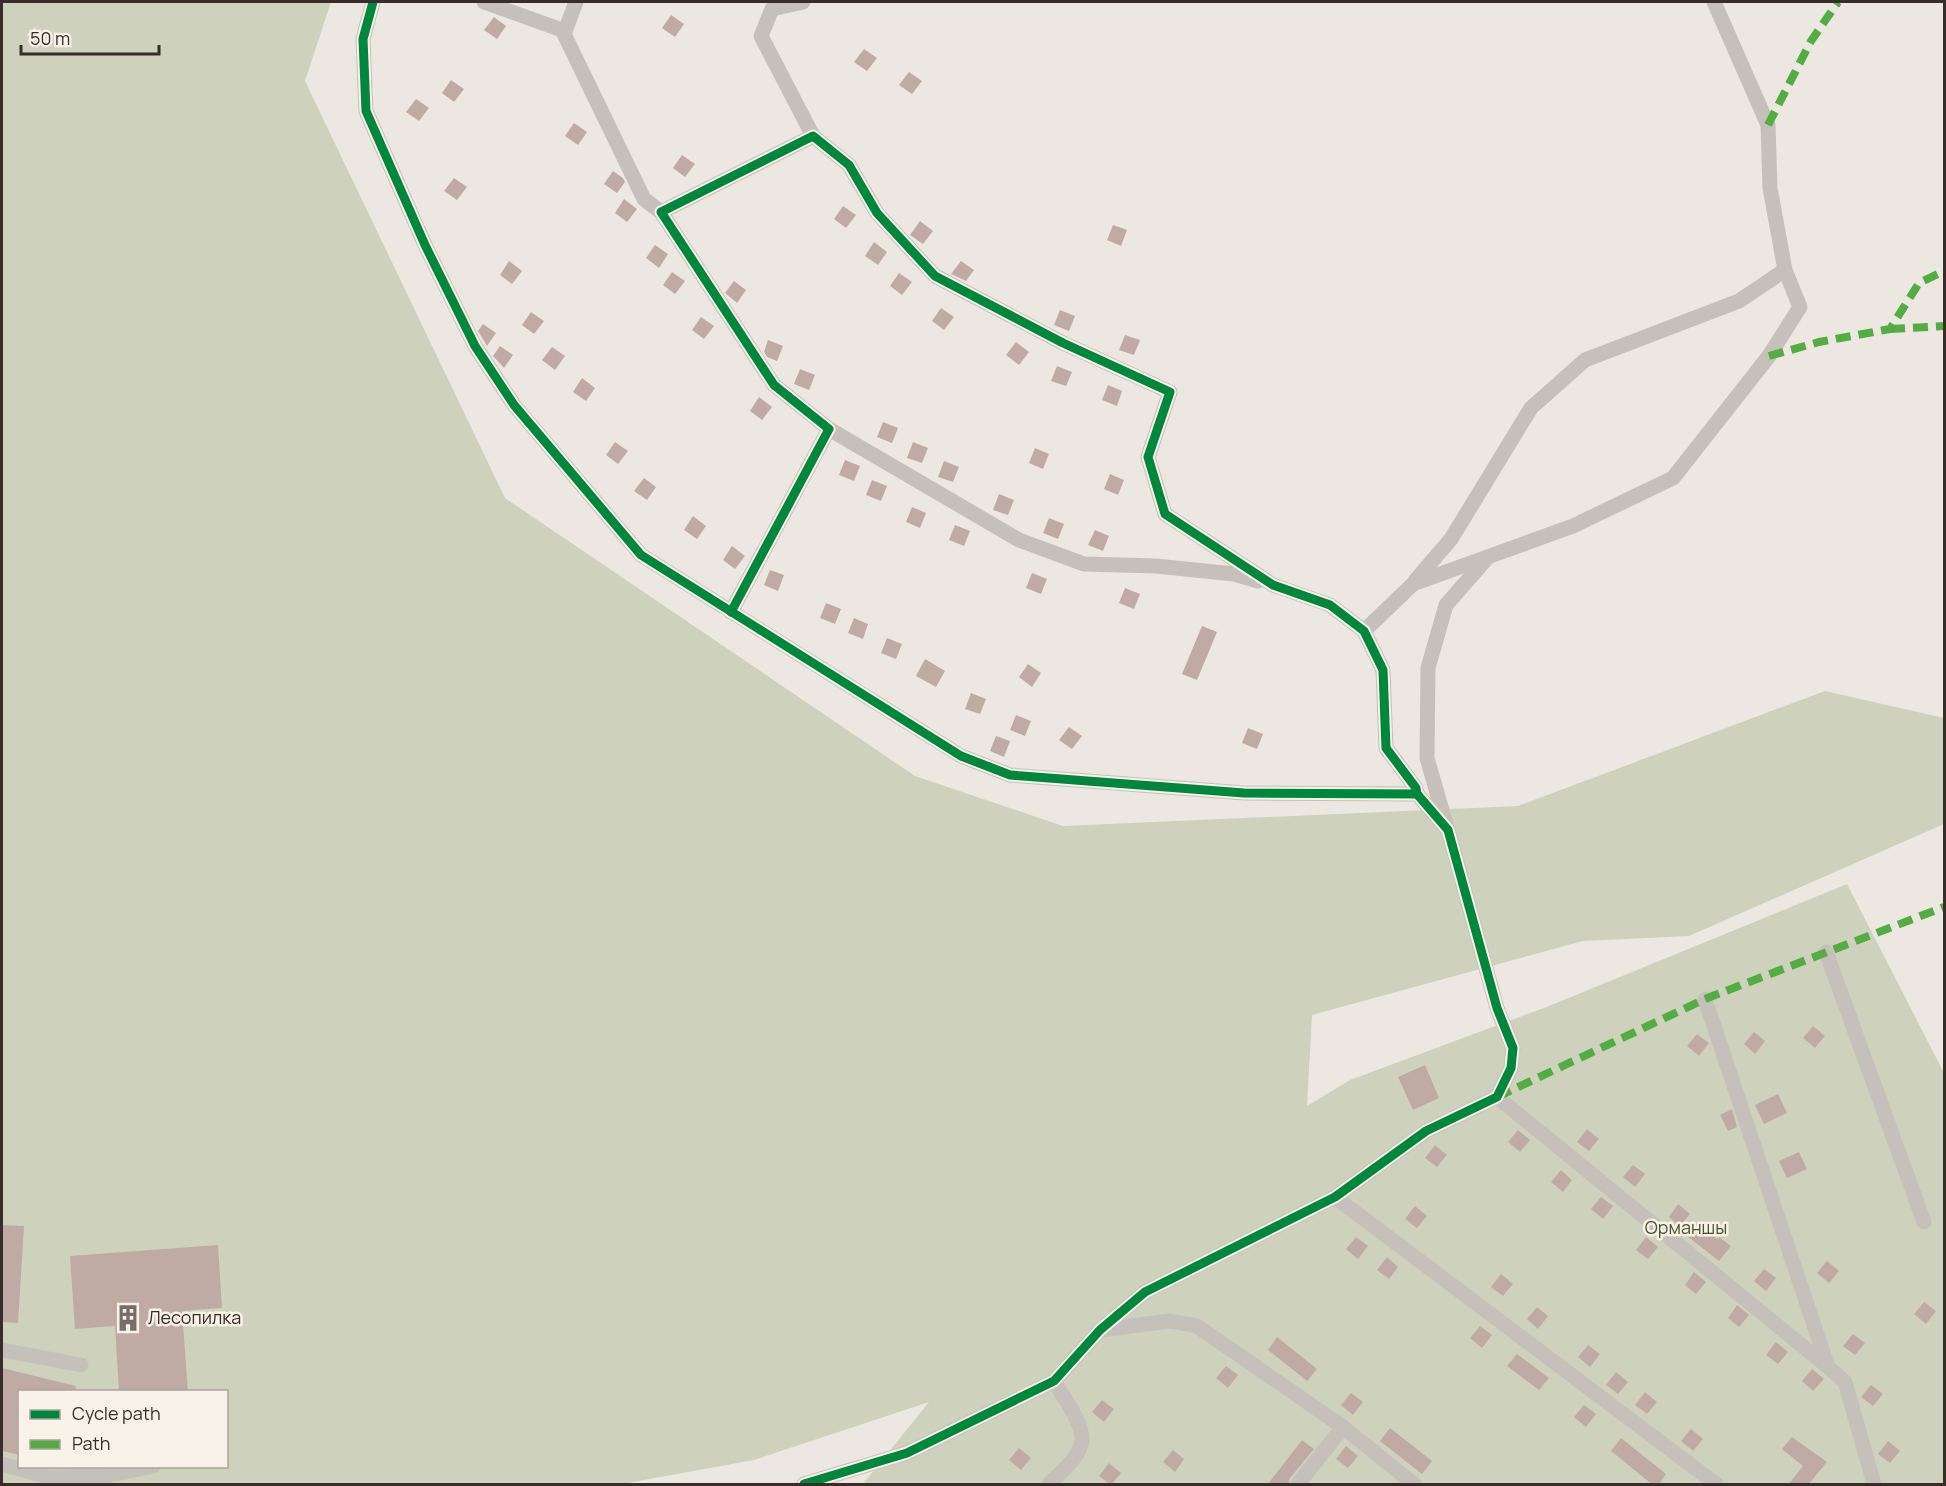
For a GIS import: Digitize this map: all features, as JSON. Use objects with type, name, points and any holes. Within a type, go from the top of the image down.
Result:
[{"type":"street","points":[[373,2],[363,39],[366,111],[425,245],[475,346],[514,405],[641,555],[961,756],[1010,775],[1244,793],[1416,794]]},
{"type":"street","points":[[483,2],[565,31]]},
{"type":"street","points":[[576,2],[564,34],[645,199],[661,213],[774,385],[829,429],[1019,540],[1084,564],[1167,567],[1234,574],[1330,605],[1364,630],[1383,670],[1386,748],[1416,788],[1416,794],[1448,830]]},
{"type":"street","points":[[803,2],[772,9],[761,36],[813,136],[849,165],[877,213],[935,276],[1063,343],[1170,392],[1148,457],[1165,514],[1273,585]]},
{"type":"street","points":[[1413,584],[1573,526],[1673,478],[1769,356],[1800,307],[1785,270],[1770,188],[1768,125],[1714,2]]},
{"type":"street","points":[[661,213],[813,136]]},
{"type":"street","points":[[1364,630],[1413,584],[1451,539],[1531,408],[1585,360],[1739,301],[1785,270]]},
{"type":"street","points":[[731,612],[829,429]]},
{"type":"street","points":[[804,1485],[907,1453],[1054,1381],[1100,1330],[1145,1292],[1335,1197],[1426,1131],[1497,1097],[1512,1068],[1513,1048],[1497,1008],[1427,758],[1428,668],[1446,605],[1488,556]]},
{"type":"street","points":[[1826,952],[1924,1222]]},
{"type":"street","points":[[1705,999],[1828,1367]]},
{"type":"street","points":[[1497,1097],[1845,1382],[1874,1485]]},
{"type":"street","points":[[1335,1197],[1716,1485]]},
{"type":"street","points":[[1100,1330],[1170,1321],[1197,1326],[1343,1427],[1414,1485]]},
{"type":"street","points":[[2,1350],[81,1365]]},
{"type":"street","points":[[1049,1485],[1076,1454],[1082,1441],[1080,1428],[1054,1381]]},
{"type":"street","points":[[1298,1485],[1343,1427]]},
{"type":"street","points":[[2,1464],[48,1477],[107,1476],[148,1468]]},
{"type":"green space","name":"Орманшы","points":[[2,2],[331,2],[305,81],[505,498],[915,776],[1063,826],[1518,806],[1825,691],[1944,718],[1944,824],[1689,936],[1583,941],[1312,1015],[1307,1106],[1350,1080],[1549,1006],[1847,884],[1944,1073],[1944,1484],[863,1484],[929,1402],[754,1460],[622,1484],[2,1484]]},
{"type":"building","points":[[671,15],[684,24],[675,37],[662,28]]},
{"type":"building","points":[[494,17],[506,26],[497,39],[484,30]]},
{"type":"building","points":[[864,49],[877,58],[867,71],[854,62]]},
{"type":"building","points":[[909,72],[922,81],[912,94],[899,85]]},
{"type":"building","points":[[451,80],[464,89],[454,102],[442,93]]},
{"type":"building","points":[[416,99],[429,108],[419,121],[406,112]]},
{"type":"building","points":[[574,123],[587,132],[578,145],[565,136]]},
{"type":"building","points":[[682,155],[695,164],[685,177],[673,168]]},
{"type":"building","points":[[613,171],[625,182],[617,193],[604,184]]},
{"type":"building","points":[[454,178],[467,187],[457,200],[444,191]]},
{"type":"building","points":[[624,199],[637,209],[627,222],[615,213]]},
{"type":"building","points":[[843,206],[856,215],[846,228],[834,219]]},
{"type":"building","points":[[920,221],[933,231],[923,244],[910,235]]},
{"type":"building","points":[[1113,225],[1127,230],[1121,246],[1107,240]]},
{"type":"building","points":[[874,242],[887,252],[878,265],[865,256]]},
{"type":"building","points":[[655,245],[668,254],[659,268],[646,258]]},
{"type":"building","points":[[509,261],[522,271],[512,284],[500,275]]},
{"type":"building","points":[[961,261],[974,270],[966,281],[951,274]]},
{"type":"building","points":[[672,272],[685,281],[675,294],[663,285]]},
{"type":"building","points":[[899,273],[912,282],[902,295],[890,286]]},
{"type":"building","points":[[734,281],[746,290],[737,303],[725,293]]},
{"type":"building","points":[[941,308],[954,317],[944,330],[932,321]]},
{"type":"building","points":[[1060,310],[1075,316],[1069,331],[1054,325]]},
{"type":"building","points":[[531,312],[544,321],[534,334],[522,325]]},
{"type":"building","points":[[701,317],[714,326],[704,339],[692,330]]},
{"type":"building","points":[[483,324],[496,333],[487,346],[478,331]]},
{"type":"building","points":[[1125,335],[1140,340],[1134,355],[1119,350]]},
{"type":"building","points":[[768,340],[783,346],[777,361],[767,357],[764,352]]},
{"type":"building","points":[[1016,342],[1029,352],[1019,365],[1006,355]]},
{"type":"building","points":[[500,346],[513,355],[504,368],[493,356]]},
{"type":"building","points":[[552,347],[565,356],[555,370],[542,360]]},
{"type":"building","points":[[1057,366],[1072,372],[1066,386],[1051,381]]},
{"type":"building","points":[[800,369],[815,375],[809,390],[794,384]]},
{"type":"building","points":[[582,378],[595,388],[586,401],[573,392]]},
{"type":"building","points":[[1108,385],[1122,391],[1117,406],[1102,400]]},
{"type":"building","points":[[759,397],[772,407],[762,420],[750,411]]},
{"type":"building","points":[[883,422],[898,428],[892,443],[877,437]]},
{"type":"building","points":[[615,442],[628,451],[618,464],[606,455]]},
{"type":"building","points":[[913,442],[928,448],[922,463],[907,458]]},
{"type":"building","points":[[1035,448],[1049,454],[1043,469],[1029,463]]},
{"type":"building","points":[[845,460],[860,466],[854,481],[839,475]]},
{"type":"building","points":[[944,461],[959,467],[953,482],[938,477]]},
{"type":"building","points":[[1110,474],[1124,480],[1118,495],[1104,489]]},
{"type":"building","points":[[644,478],[656,487],[647,500],[634,491]]},
{"type":"building","points":[[872,480],[887,486],[881,501],[866,495]]},
{"type":"building","points":[[999,494],[1014,500],[1008,515],[993,510]]},
{"type":"building","points":[[912,507],[926,513],[920,528],[906,522]]},
{"type":"building","points":[[693,516],[706,526],[697,539],[684,530]]},
{"type":"building","points":[[1049,518],[1064,524],[1058,539],[1043,533]]},
{"type":"building","points":[[955,525],[970,531],[964,546],[949,540]]},
{"type":"building","points":[[1095,530],[1109,536],[1103,551],[1088,545]]},
{"type":"building","points":[[732,546],[745,556],[735,569],[723,560]]},
{"type":"building","points":[[770,570],[784,575],[778,591],[764,585]]},
{"type":"building","points":[[1032,573],[1047,579],[1041,594],[1026,588]]},
{"type":"building","points":[[1125,588],[1140,594],[1134,609],[1119,603]]},
{"type":"building","points":[[826,603],[841,609],[835,624],[820,618]]},
{"type":"building","points":[[854,618],[868,624],[863,639],[848,633]]},
{"type":"building","points":[[1202,626],[1217,632],[1197,680],[1182,674]]},
{"type":"building","points":[[887,638],[902,644],[896,659],[881,653]]},
{"type":"building","points":[[925,659],[945,671],[936,687],[916,676]]},
{"type":"building","points":[[1028,664],[1041,673],[1032,687],[1019,677]]},
{"type":"building","points":[[971,693],[986,699],[980,714],[965,709]]},
{"type":"building","points":[[1016,715],[1031,721],[1025,736],[1010,730]]},
{"type":"building","points":[[1069,727],[1082,736],[1072,749],[1059,740]]},
{"type":"building","points":[[1248,728],[1263,734],[1257,749],[1242,743]]},
{"type":"building","points":[[996,736],[1010,741],[1004,757],[990,751]]},
{"type":"building","points":[[1813,1026],[1825,1036],[1815,1048],[1803,1038]]},
{"type":"building","points":[[1754,1032],[1765,1041],[1755,1054],[1744,1044]]},
{"type":"building","points":[[1697,1034],[1709,1043],[1699,1056],[1687,1046]]},
{"type":"building","points":[[1425,1065],[1439,1098],[1413,1110],[1398,1077]]},
{"type":"building","points":[[1778,1094],[1787,1113],[1764,1124],[1755,1105]]},
{"type":"building","points":[[1732,1109],[1737,1127],[1728,1131],[1720,1115]]},
{"type":"building","points":[[1587,1129],[1599,1139],[1589,1151],[1577,1142]]},
{"type":"building","points":[[1518,1130],[1530,1140],[1520,1152],[1508,1142]]},
{"type":"building","points":[[1435,1145],[1447,1155],[1437,1167],[1425,1158]]},
{"type":"building","points":[[1799,1152],[1807,1169],[1787,1178],[1779,1161]]},
{"type":"building","points":[[1633,1165],[1645,1174],[1635,1187],[1623,1177]]},
{"type":"building","points":[[1561,1170],[1572,1180],[1563,1192],[1551,1182]]},
{"type":"building","points":[[1601,1197],[1613,1206],[1603,1219],[1591,1209]]},
{"type":"building","points":[[1678,1204],[1690,1214],[1680,1226],[1669,1217]]},
{"type":"building","points":[[1415,1206],[1427,1216],[1417,1228],[1405,1219]]},
{"type":"building","points":[[1696,1223],[1717,1239],[1719,1237],[1731,1246],[1719,1261],[1687,1236]]},
{"type":"building","points":[[2,1225],[24,1226],[18,1323],[2,1322]]},
{"type":"building","points":[[1356,1237],[1368,1246],[1358,1259],[1346,1249]]},
{"type":"building","points":[[1646,1237],[1658,1247],[1648,1259],[1636,1250]]},
{"type":"building","name":"Лесопилка","points":[[218,1245],[222,1308],[182,1311],[188,1390],[119,1390],[115,1326],[75,1329],[70,1256]]},
{"type":"building","points":[[1387,1257],[1398,1267],[1389,1279],[1377,1270]]},
{"type":"building","points":[[1827,1261],[1839,1271],[1829,1283],[1817,1273]]},
{"type":"building","points":[[1764,1269],[1776,1278],[1766,1291],[1754,1281]]},
{"type":"building","points":[[1694,1272],[1706,1282],[1696,1294],[1685,1285]]},
{"type":"building","points":[[1501,1274],[1513,1284],[1503,1296],[1491,1287]]},
{"type":"building","points":[[1924,1302],[1936,1311],[1926,1324],[1914,1314]]},
{"type":"building","points":[[1737,1305],[1749,1315],[1739,1327],[1728,1318]]},
{"type":"building","points":[[1537,1307],[1548,1316],[1538,1329],[1527,1319]]},
{"type":"building","points":[[1480,1326],[1492,1335],[1482,1348],[1470,1338]]},
{"type":"building","points":[[1853,1334],[1865,1343],[1855,1355],[1843,1346]]},
{"type":"building","points":[[1277,1337],[1317,1369],[1307,1381],[1268,1350]]},
{"type":"building","points":[[1776,1342],[1788,1352],[1778,1364],[1766,1355]]},
{"type":"building","points":[[1588,1345],[1600,1354],[1590,1367],[1578,1357]]},
{"type":"building","points":[[1517,1354],[1549,1378],[1539,1390],[1507,1366]]},
{"type":"building","points":[[1226,1366],[1238,1375],[1228,1388],[1216,1378]]},
{"type":"building","points":[[2,1368],[76,1386],[75,1390],[18,1390],[18,1455],[2,1451]]},
{"type":"building","points":[[1812,1369],[1824,1379],[1813,1391],[1802,1381]]},
{"type":"building","points":[[1616,1372],[1628,1382],[1618,1394],[1606,1385]]},
{"type":"building","points":[[1871,1385],[1883,1394],[1873,1406],[1861,1397]]},
{"type":"building","points":[[1645,1392],[1657,1402],[1647,1414],[1635,1405]]},
{"type":"building","points":[[1351,1393],[1363,1402],[1353,1415],[1341,1405]]},
{"type":"building","points":[[1102,1400],[1114,1409],[1104,1422],[1092,1412]]},
{"type":"building","points":[[1584,1405],[1596,1414],[1586,1427],[1574,1417]]},
{"type":"building","points":[[1390,1428],[1432,1461],[1422,1474],[1380,1441]]},
{"type":"building","points":[[1691,1429],[1703,1439],[1693,1451],[1681,1441]]},
{"type":"building","points":[[1792,1437],[1827,1462],[1808,1485],[1788,1485],[1803,1466],[1782,1449]]},
{"type":"building","points":[[1621,1438],[1666,1474],[1658,1485],[1653,1485],[1611,1451]]},
{"type":"building","points":[[1302,1440],[1314,1449],[1290,1478],[1288,1485],[1267,1485]]},
{"type":"building","points":[[1888,1441],[1900,1451],[1890,1463],[1878,1454]]},
{"type":"building","points":[[1346,1446],[1358,1456],[1348,1468],[1336,1459]]},
{"type":"building","points":[[1019,1448],[1031,1458],[1021,1470],[1009,1460]]},
{"type":"building","points":[[1173,1450],[1184,1459],[1175,1472],[1163,1462]]},
{"type":"building","points":[[1109,1463],[1121,1473],[1111,1485],[1099,1476]]},
{"type":"marked path","points":[[1768,125],[1811,41],[1838,2]]},
{"type":"marked path","points":[[1769,356],[1819,342],[1890,329],[1919,283],[1944,271]]},
{"type":"marked path","points":[[1890,329],[1944,326]]},
{"type":"marked path","points":[[1497,1097],[1705,999],[1944,907]]},
{"type":"cycle path","points":[[373,2],[363,39],[366,111],[425,245],[475,346],[514,405],[641,555],[961,756],[1010,775],[1244,793],[1417,794],[1448,830],[1497,1008],[1513,1048],[1511,1068],[1497,1097],[1426,1131],[1335,1197],[1145,1292],[1100,1330],[1054,1381],[907,1453],[804,1484]]},
{"type":"cycle path","points":[[731,612],[829,429],[774,385],[661,212],[813,136],[849,165],[877,213],[935,276],[1063,343],[1170,392],[1148,457],[1165,514],[1273,585],[1330,605],[1364,631],[1383,670],[1386,748],[1416,788],[1417,794]]},
{"type":"place","name":"Лесопилка","points":[[128,1318]]}]
